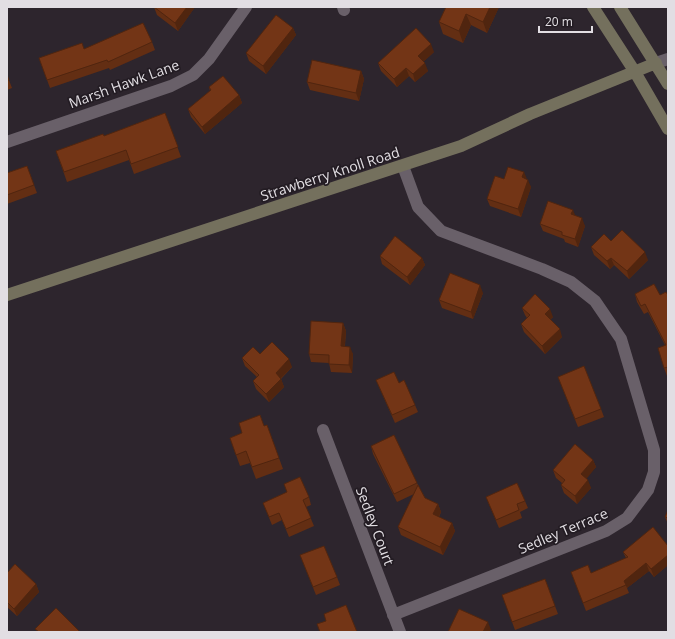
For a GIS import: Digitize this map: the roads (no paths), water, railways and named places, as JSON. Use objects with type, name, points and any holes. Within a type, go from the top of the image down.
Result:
[{"type":"street","name":"Marsh Hawk Lane","points":[[7,142],[171,86],[193,75],[209,58],[246,7]]},
{"type":"street","points":[[593,7],[635,72],[668,129]]},
{"type":"street","points":[[620,7],[668,84]]},
{"type":"street","points":[[656,63],[668,59]]},
{"type":"street","name":"Strawberry Knoll Road","points":[[7,295],[462,146],[530,114],[656,63]]},
{"type":"street","name":"Sedley Terrace","points":[[393,615],[606,531],[627,518],[648,490],[654,472],[654,450],[621,339],[595,301],[571,282],[542,269],[441,231],[418,207],[403,166]]},
{"type":"street","name":"Sedley Court","points":[[323,430],[400,632]]}]
